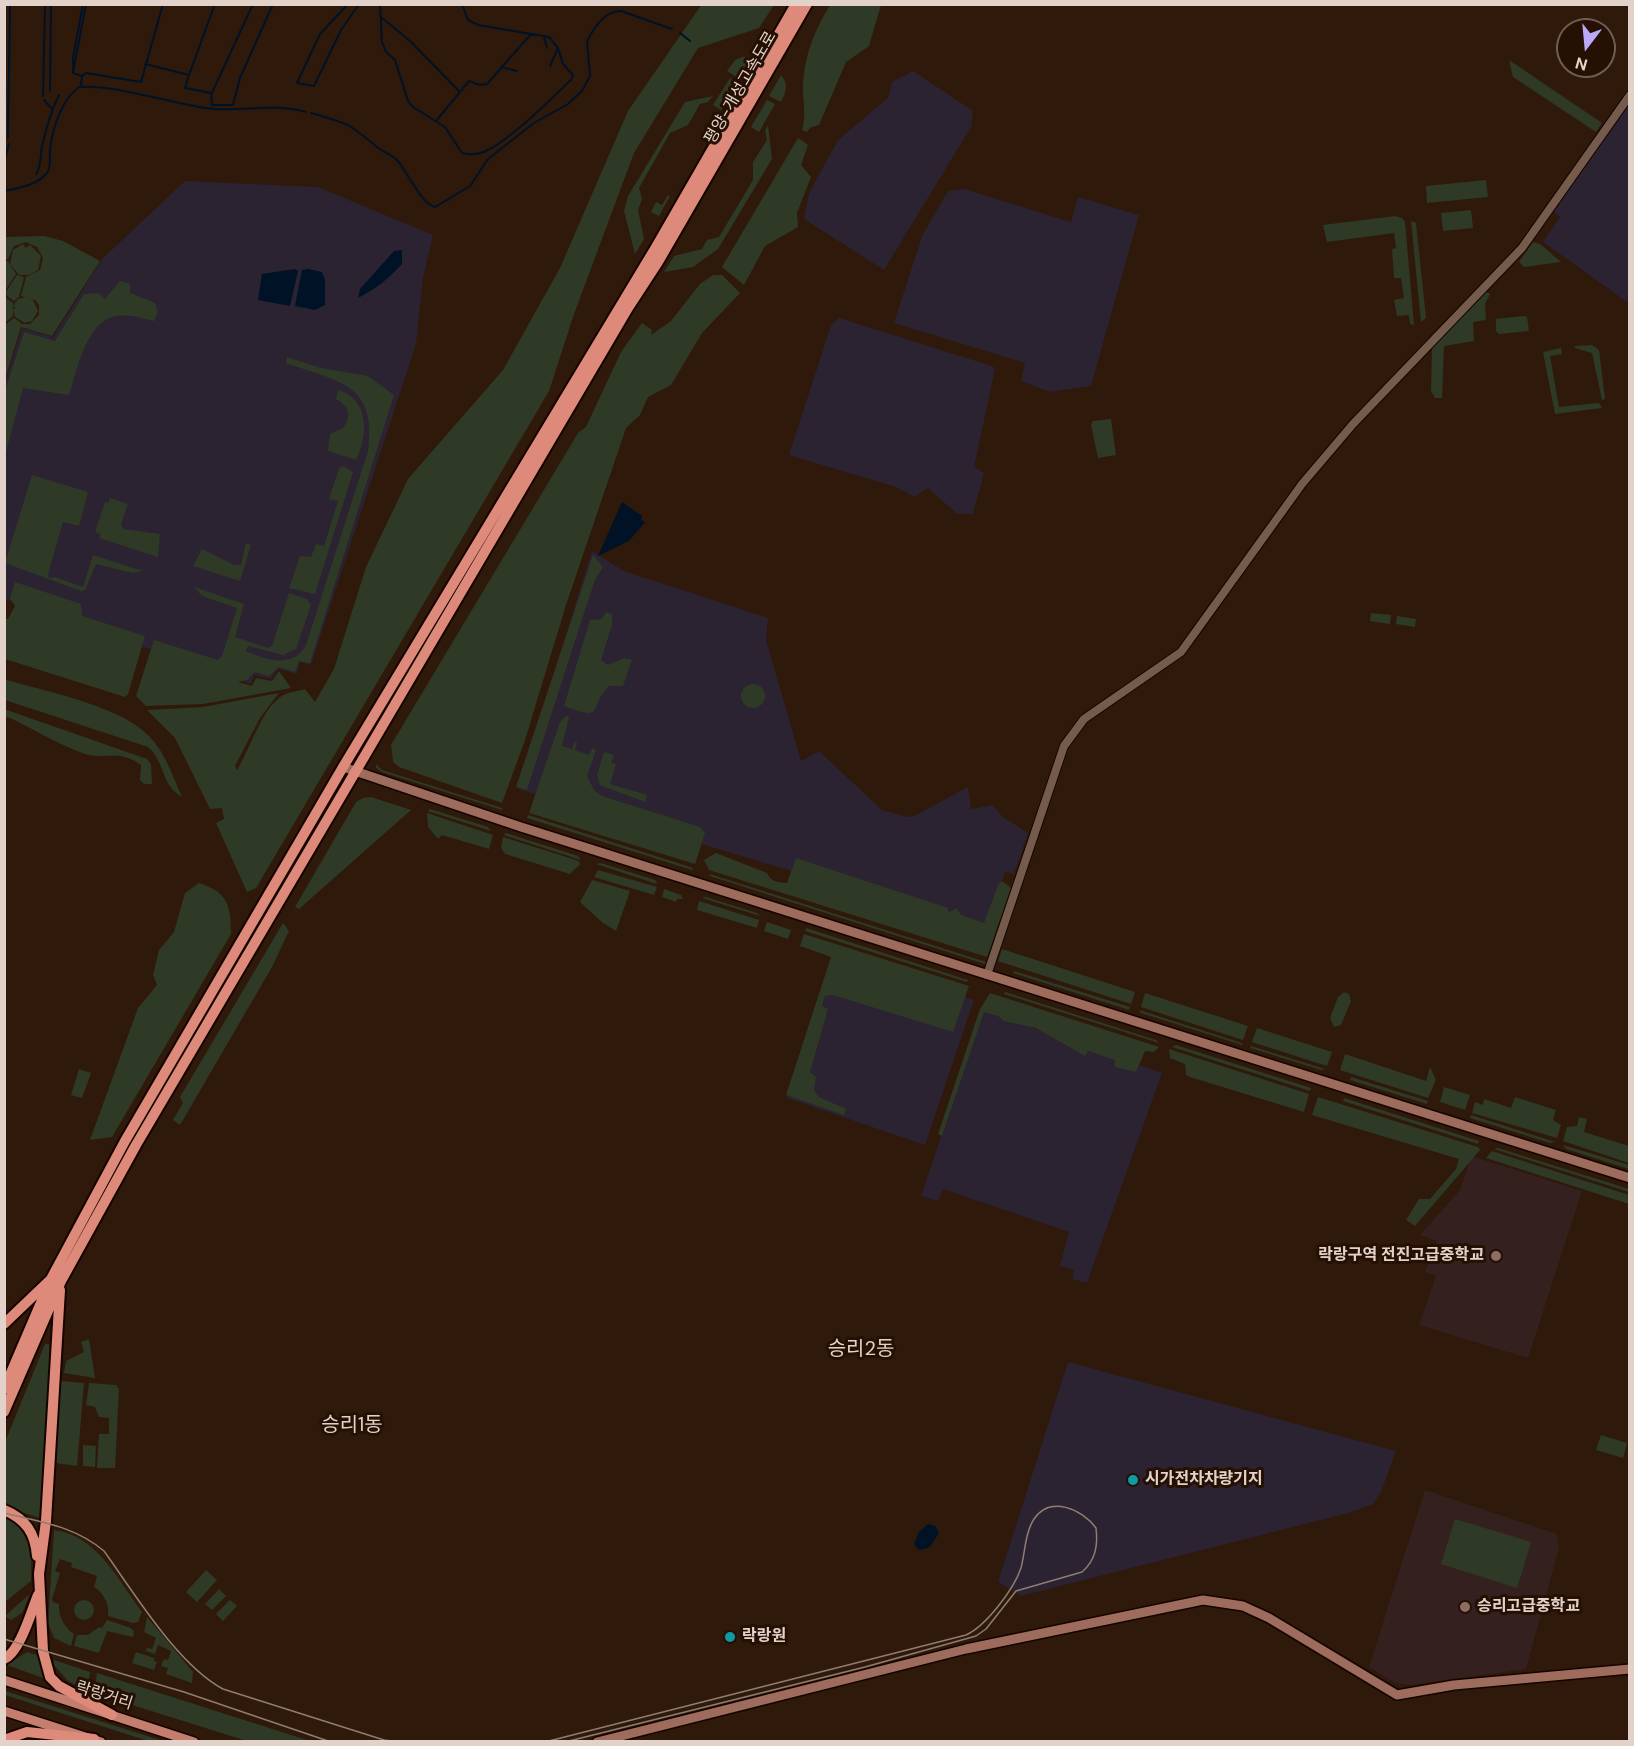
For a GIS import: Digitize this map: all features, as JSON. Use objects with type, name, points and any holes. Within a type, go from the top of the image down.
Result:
[{"type":"highway","name":"평양-개성고속도로","points":[[697,185],[796,4]]},
{"type":"highway","name":"평양-개성고속도로","points":[[697,185],[807,4]]},
{"type":"highway","points":[[4,1389],[125,1141],[343,767],[697,185]]},
{"type":"highway","points":[[4,1412],[56,1279],[355,773],[697,185]]},
{"type":"highway","points":[[4,1324],[56,1279]]},
{"type":"highway","points":[[39,1574],[46,1521],[56,1279]]},
{"type":"highway","points":[[4,1510],[17,1516],[30,1529],[35,1538],[44,1655],[50,1677],[59,1686],[112,1715]]},
{"type":"highway","points":[[4,1659],[10,1656],[18,1643],[39,1592]]},
{"type":"highway","points":[[4,1740],[27,1732],[97,1740]]},
{"type":"main road","points":[[343,767],[355,773],[987,975],[1629,1178]]},
{"type":"main road","points":[[597,1742],[966,1649],[1203,1600],[1243,1606],[1269,1618],[1397,1695],[1454,1685],[1629,1669]]},
{"type":"main road","name":"락랑거리","points":[[4,1680],[194,1742]]},
{"type":"main road","points":[[4,1711],[97,1740]]},
{"type":"street","points":[[987,975],[1064,746],[1071,733],[1084,718],[1181,652],[1302,483],[1361,415],[1522,248],[1629,95]]},
{"type":"shaded area","points":[[913,71],[973,111],[971,127],[884,270],[804,219],[809,193],[838,140],[888,98],[892,82]]},
{"type":"shaded area","points":[[1629,102],[1629,299],[1627,302],[1543,242],[1560,217],[1554,211]]},
{"type":"shaded area","points":[[185,181],[318,187],[433,235],[423,278],[416,344],[311,665],[300,662],[297,674],[278,669],[271,679],[254,675],[251,684],[5,599],[5,382],[22,328],[53,337],[102,259]]},
{"type":"shaded area","points":[[964,189],[1071,222],[1078,197],[1139,215],[1091,386],[1050,392],[1021,381],[1025,363],[894,323],[922,236],[948,191]]},
{"type":"shaded area","points":[[839,318],[992,366],[995,369],[974,467],[984,473],[973,514],[957,514],[928,488],[914,497],[896,487],[789,455],[831,325]]},
{"type":"shaded area","points":[[592,551],[624,571],[768,618],[766,640],[801,761],[819,751],[882,810],[908,817],[968,787],[971,809],[992,805],[1003,817],[1028,833],[1014,874],[1005,872],[985,929],[518,789]]},
{"type":"shaded area","points":[[834,955],[974,1000],[925,1145],[787,1098]]},
{"type":"shaded area","points":[[984,1010],[1162,1073],[1087,1283],[1072,1279],[1074,1270],[1060,1266],[1069,1232],[943,1189],[938,1201],[921,1196]]},
{"type":"shaded area","name":"락랑구역 전진고급중학교","points":[[1471,1156],[1582,1191],[1528,1358],[1419,1325],[1436,1276],[1425,1272],[1437,1241],[1420,1235],[1460,1190]]},
{"type":"shaded area","points":[[1068,1362],[1396,1451],[1381,1492],[1373,1504],[1352,1512],[1021,1596],[998,1582]]},
{"type":"shaded area","name":"승리고급중학교","points":[[1425,1490],[1557,1534],[1559,1548],[1526,1669],[1410,1685],[1395,1683],[1369,1667]]},
{"type":"green space","points":[[702,4],[774,5],[759,28],[698,48],[634,153],[574,314],[549,391],[256,888],[247,892],[216,823],[224,819],[222,808],[210,809],[175,738],[147,710],[203,707],[279,693],[260,718],[235,766],[237,770],[264,717],[278,699],[288,693],[305,689],[315,702],[334,669],[366,567],[408,479],[503,370],[560,268],[628,111]]},
{"type":"green space","points":[[830,5],[881,5],[869,46],[846,62],[819,125],[811,127],[807,132],[802,130],[806,62],[815,33]]},
{"type":"green space","points":[[752,57],[740,79],[727,71],[735,60]]},
{"type":"green space","points":[[1509,60],[1602,123],[1596,132],[1513,77]]},
{"type":"green space","points":[[781,75],[786,88],[781,102],[769,96]]},
{"type":"green space","points":[[730,78],[737,83],[721,110],[713,105]]},
{"type":"green space","points":[[713,96],[708,102],[700,104],[688,125],[670,133],[639,188],[642,199],[638,210],[644,239],[635,254],[624,211],[628,196],[685,102]]},
{"type":"green space","points":[[767,100],[775,104],[759,132],[751,127]]},
{"type":"green space","points":[[768,125],[772,159],[718,249],[693,267],[664,272],[674,256],[702,249],[707,240],[719,237],[753,180],[753,162],[767,140],[765,131]]},
{"type":"green space","points":[[798,138],[808,145],[801,165],[811,177],[797,213],[798,227],[765,246],[744,285],[722,267]]},
{"type":"green space","points":[[1486,180],[1488,197],[1427,203],[1426,186]]},
{"type":"green space","points":[[668,195],[670,196],[659,216],[651,212],[656,202],[662,205]]},
{"type":"green space","points":[[1471,210],[1473,228],[1443,231],[1441,213]]},
{"type":"green space","points":[[1395,216],[1402,218],[1405,222],[1414,325],[1410,324],[1409,315],[1397,316],[1394,300],[1404,298],[1401,278],[1394,278],[1392,249],[1396,248],[1394,233],[1327,242],[1323,225]]},
{"type":"green space","points":[[1411,221],[1416,223],[1426,318],[1421,322]]},
{"type":"green space","points":[[44,236],[63,241],[100,261],[52,336],[21,327],[5,379],[5,325],[14,318],[22,324],[30,324],[39,315],[39,305],[35,300],[21,296],[26,277],[40,270],[43,258],[37,247],[26,242],[14,246],[8,259],[5,260],[5,237]]},
{"type":"green space","points":[[1533,242],[1540,244],[1561,262],[1524,267],[1519,262]]},
{"type":"green space","points":[[23,244],[26,248],[30,245],[41,256],[38,270],[29,275],[19,275],[10,264],[13,250]]},
{"type":"green space","points":[[8,261],[16,274],[5,291],[5,262]]},
{"type":"green space","points":[[17,275],[24,277],[19,297],[14,301],[7,296],[6,292]]},
{"type":"green space","points":[[713,275],[722,275],[740,293],[702,333],[671,385],[648,397],[640,415],[626,428],[566,605],[525,740],[502,803],[399,767],[393,762],[391,745],[578,433],[586,427],[621,352],[642,323],[652,330],[651,335],[671,321],[700,284]]},
{"type":"green space","points":[[120,281],[130,284],[130,293],[155,303],[158,312],[154,321],[130,316],[116,316],[97,327],[84,348],[69,395],[23,388],[5,456],[5,391],[24,332],[55,341],[84,294],[99,293],[105,299]]},
{"type":"green space","points":[[1485,291],[1490,294],[1485,304],[1486,320],[1473,322],[1474,341],[1444,346],[1442,398],[1435,398],[1431,391],[1432,348]]},
{"type":"green space","points":[[26,297],[33,300],[38,311],[32,321],[25,323],[15,317],[13,309],[16,308],[13,306],[18,299]]},
{"type":"green space","points":[[6,298],[13,303],[13,316],[5,323]]},
{"type":"green space","points":[[1527,317],[1529,331],[1499,334],[1496,331],[1496,319]]},
{"type":"green space","points":[[1592,345],[1599,350],[1605,399],[1602,400],[1592,353],[1575,348],[1575,346]]},
{"type":"green space","points":[[1561,348],[1562,354],[1550,356],[1559,407],[1599,403],[1602,408],[1555,414],[1543,352]]},
{"type":"green space","points":[[287,357],[321,368],[368,376],[394,395],[310,663],[299,661],[295,672],[279,667],[269,676],[255,672],[247,680],[238,682],[252,686],[256,678],[272,681],[279,671],[291,688],[203,704],[146,706],[136,696],[154,640],[218,660],[222,656],[237,608],[202,596],[194,587],[244,604],[235,637],[268,648],[272,646],[289,593],[307,599],[311,605],[296,649],[283,655],[248,646],[246,651],[270,659],[287,660],[301,653],[306,645],[368,451],[369,428],[366,411],[360,398],[350,389],[338,381],[286,363]]},
{"type":"green space","points":[[338,390],[356,401],[364,419],[363,440],[356,460],[328,451],[330,434],[343,428],[348,420],[346,408],[336,399]]},
{"type":"green space","points":[[1111,419],[1116,455],[1098,458],[1091,425],[1093,421]]},
{"type":"green space","points":[[343,466],[353,472],[315,594],[289,588],[300,556],[311,557],[316,544],[324,546],[338,501],[329,499],[339,468]]},
{"type":"green space","points":[[32,475],[88,492],[79,526],[63,522],[48,574],[49,578],[55,577],[83,587],[93,555],[143,571],[132,573],[96,564],[85,590],[81,591],[5,563]]},
{"type":"green space","points":[[110,498],[128,504],[121,524],[123,529],[160,534],[158,557],[99,538],[101,534],[95,532],[105,502],[108,503]]},
{"type":"green space","points":[[246,543],[251,545],[240,581],[193,566],[202,549],[234,565],[241,565]]},
{"type":"green space","points":[[593,555],[603,567],[595,580],[527,790],[516,787]]},
{"type":"green space","points":[[15,582],[81,604],[82,616],[145,636],[128,694],[125,697],[5,659],[5,619],[8,619],[15,606],[10,598]]},
{"type":"green space","points":[[606,612],[612,614],[612,625],[601,660],[608,665],[624,658],[632,660],[623,686],[609,686],[591,713],[577,711],[564,706],[590,620],[602,619]]},
{"type":"green space","points":[[1371,613],[1391,615],[1390,624],[1370,621]]},
{"type":"green space","points":[[1397,616],[1416,619],[1415,627],[1396,624]]},
{"type":"green space","points":[[4,679],[81,701],[120,716],[136,725],[160,749],[182,797],[170,787],[158,759],[148,747],[5,700]]},
{"type":"green space","points":[[753,684],[758,685],[764,691],[764,701],[758,707],[753,708],[748,707],[742,701],[741,696],[742,691],[748,685]]},
{"type":"green space","points":[[4,709],[147,759],[151,764],[152,784],[144,784],[140,780],[141,765],[132,760],[125,757],[82,753],[5,716]]},
{"type":"green space","points":[[566,716],[569,717],[562,746],[572,749],[577,742],[575,750],[589,755],[592,748],[596,750],[587,776],[594,790],[602,796],[700,827],[705,833],[695,864],[529,813],[560,722]]},
{"type":"green space","points":[[604,752],[614,755],[611,763],[616,764],[610,784],[647,795],[645,802],[600,785],[597,775]]},
{"type":"green space","points":[[376,764],[382,770],[502,808],[502,810],[382,772],[376,768]]},
{"type":"green space","points":[[371,797],[411,810],[299,909],[295,907],[356,802]]},
{"type":"green space","points":[[430,809],[488,827],[491,831],[428,811]]},
{"type":"green space","points":[[427,813],[493,835],[489,849],[442,835],[438,839],[428,827]]},
{"type":"green space","points":[[528,815],[693,868],[692,870],[527,818]]},
{"type":"green space","points":[[506,833],[578,856],[581,860],[504,835]]},
{"type":"green space","points":[[503,837],[579,861],[580,864],[570,874],[505,854],[501,848]]},
{"type":"green space","points":[[716,853],[767,873],[775,881],[787,883],[796,858],[948,908],[948,913],[957,908],[961,915],[984,923],[998,885],[1002,881],[1011,888],[987,957],[709,870],[704,860]]},
{"type":"green space","points":[[601,863],[655,880],[657,884],[596,864]]},
{"type":"green space","points":[[598,870],[657,887],[654,895],[594,877]]},
{"type":"green space","points":[[710,874],[986,962],[985,964],[710,876]]},
{"type":"green space","points":[[592,880],[630,891],[616,931],[603,923],[580,902]]},
{"type":"green space","points":[[199,883],[216,891],[226,901],[229,908],[231,934],[112,1137],[90,1140],[138,1008],[157,985],[153,975],[159,950],[174,932],[185,893]]},
{"type":"green space","points":[[664,889],[681,895],[683,899],[677,899],[676,902],[662,897]]},
{"type":"green space","points":[[706,897],[757,913],[760,916],[702,898]]},
{"type":"green space","points":[[699,901],[759,920],[757,928],[697,910]]},
{"type":"green space","points":[[767,922],[791,930],[788,939],[764,931]]},
{"type":"green space","points":[[283,923],[289,931],[272,967],[180,1125],[173,1120],[183,1103],[180,1097]]},
{"type":"green space","points":[[806,928],[968,980],[967,982],[805,931]]},
{"type":"green space","points":[[804,934],[969,986],[953,1032],[833,995],[825,996],[822,1006],[828,1009],[810,1072],[816,1077],[814,1090],[819,1097],[846,1109],[844,1115],[786,1095],[831,957],[800,946]]},
{"type":"green space","points":[[1002,949],[1135,992],[1131,1004],[998,961]]},
{"type":"green space","points":[[1014,971],[1130,1007],[1129,1010],[1013,973]]},
{"type":"green space","points":[[1005,992],[1156,1040],[1159,1043],[1004,994]]},
{"type":"green space","points":[[1344,992],[1349,994],[1351,1001],[1341,1025],[1334,1027],[1330,1018],[1338,997]]},
{"type":"green space","points":[[990,993],[1159,1047],[1154,1052],[1145,1051],[1136,1072],[1115,1067],[1115,1060],[1088,1051],[1085,1056],[1036,1028],[1004,1021],[998,1016],[984,1012],[942,1136],[938,1134],[980,1009]]},
{"type":"green space","points":[[1145,993],[1248,1026],[1243,1040],[1141,1007]]},
{"type":"green space","points":[[1139,1010],[1242,1043],[1242,1045],[1141,1013]]},
{"type":"green space","points":[[1257,1028],[1332,1052],[1327,1066],[1252,1042]]},
{"type":"green space","points":[[1176,1045],[1311,1088],[1310,1091],[1172,1047]]},
{"type":"green space","points":[[1251,1046],[1325,1069],[1321,1070],[1250,1048]]},
{"type":"green space","points":[[1169,1049],[1309,1094],[1304,1112],[1190,1077],[1186,1075],[1185,1064],[1170,1058]]},
{"type":"green space","points":[[1345,1054],[1426,1081],[1430,1067],[1436,1080],[1428,1098],[1340,1070]]},
{"type":"green space","points":[[79,1069],[91,1073],[82,1098],[71,1095]]},
{"type":"green space","points":[[1351,1077],[1428,1101],[1427,1104],[1350,1080]]},
{"type":"green space","points":[[1444,1087],[1470,1095],[1465,1110],[1440,1102]]},
{"type":"green space","points":[[1318,1097],[1478,1147],[1480,1150],[1415,1226],[1406,1220],[1419,1199],[1430,1199],[1456,1169],[1459,1159],[1312,1115]]},
{"type":"green space","points":[[1515,1097],[1556,1110],[1553,1120],[1561,1125],[1557,1138],[1472,1113],[1475,1102],[1483,1105],[1484,1099],[1511,1108]]},
{"type":"green space","points":[[1344,1098],[1479,1141],[1478,1144],[1343,1101]]},
{"type":"green space","points":[[1471,1115],[1555,1142],[1550,1143],[1470,1118]]},
{"type":"green space","points":[[1579,1117],[1587,1119],[1584,1132],[1629,1146],[1629,1163],[1563,1141],[1567,1127],[1577,1126]]},
{"type":"green space","points":[[1563,1145],[1629,1165],[1629,1169],[1566,1149]]},
{"type":"green space","points":[[1498,1148],[1629,1189],[1629,1192],[1494,1149]]},
{"type":"green space","points":[[1492,1151],[1629,1195],[1629,1204],[1486,1158]]},
{"type":"green space","points":[[89,1339],[95,1378],[64,1373],[66,1361],[84,1352],[81,1342]]},
{"type":"green space","points":[[45,1344],[49,1344],[50,1352],[40,1518],[5,1507],[5,1442]]},
{"type":"green space","points":[[60,1381],[84,1383],[77,1466],[56,1463]]},
{"type":"green space","points":[[89,1383],[116,1385],[119,1389],[115,1468],[97,1468],[99,1434],[109,1434],[109,1418],[99,1417],[95,1407],[86,1405]]},
{"type":"green space","points":[[1601,1435],[1627,1443],[1623,1458],[1596,1450]]},
{"type":"green space","points":[[83,1445],[96,1446],[95,1467],[83,1466]]},
{"type":"green space","points":[[5,1516],[21,1527],[26,1534],[31,1552],[31,1581],[5,1602]]},
{"type":"green space","points":[[1455,1519],[1531,1542],[1517,1588],[1441,1564]]},
{"type":"green space","points":[[54,1530],[83,1540],[105,1561],[142,1612],[138,1622],[133,1623],[108,1616],[105,1599],[94,1587],[97,1576],[71,1567],[72,1563],[60,1559],[55,1571],[60,1573],[52,1599],[53,1602],[59,1604],[62,1621],[74,1634],[71,1646],[54,1638],[48,1623]]},
{"type":"green space","points":[[206,1570],[217,1580],[197,1602],[186,1592]]},
{"type":"green space","points":[[219,1589],[226,1596],[212,1610],[205,1604]]},
{"type":"green space","points":[[30,1594],[22,1613],[11,1620],[5,1616]]},
{"type":"green space","points":[[84,1600],[91,1603],[94,1610],[91,1617],[84,1620],[77,1617],[74,1610],[77,1603]]},
{"type":"green space","points":[[230,1600],[237,1606],[223,1621],[216,1614]]},
{"type":"green space","points":[[147,1617],[193,1672],[192,1683],[166,1674],[168,1668],[161,1666],[164,1659],[168,1660],[171,1651],[158,1645],[155,1654],[146,1651],[147,1648],[152,1649],[156,1638],[144,1632]]},
{"type":"green space","points":[[107,1620],[131,1628],[134,1632],[133,1637],[107,1631],[99,1653],[74,1646],[77,1635],[88,1635],[99,1627],[102,1628]]},
{"type":"green space","points":[[27,1652],[40,1656],[45,1676],[43,1678],[7,1665]]},
{"type":"green space","points":[[136,1652],[154,1658],[157,1662],[154,1670],[132,1663]]},
{"type":"green space","points":[[54,1660],[90,1672],[87,1691],[68,1681],[54,1665]]},
{"type":"green space","points":[[97,1673],[310,1741],[247,1741],[94,1693]]},
{"type":"green space","points":[[5,1691],[163,1741],[148,1741],[5,1695]]},
{"type":"water","points":[[402,250],[402,264],[382,283],[358,298],[360,289],[394,251]]},
{"type":"water","points":[[295,269],[298,271],[290,306],[258,300],[262,274]]},
{"type":"water","points":[[302,270],[322,272],[325,280],[325,305],[315,310],[295,306]]},
{"type":"water","points":[[622,502],[642,516],[641,520],[645,522],[629,541],[598,556]]},
{"type":"water","points":[[928,1524],[935,1526],[939,1533],[930,1547],[919,1550],[914,1544],[919,1532]]},
{"type":"waterway","points":[[8,138],[10,4]]},
{"type":"waterway","points":[[43,96],[45,4]]},
{"type":"waterway","points":[[50,91],[51,4]]},
{"type":"waterway","points":[[73,73],[73,58],[83,4]]},
{"type":"waterway","points":[[82,76],[73,73],[86,4]]},
{"type":"waterway","points":[[81,86],[82,76],[86,73],[141,82],[163,4]]},
{"type":"waterway","points":[[189,75],[215,4]]},
{"type":"waterway","points":[[211,95],[253,4]]},
{"type":"waterway","points":[[145,64],[189,75],[185,88],[211,93],[212,105],[233,105],[240,78],[273,4]]},
{"type":"waterway","points":[[348,4],[320,34],[297,83],[314,86],[341,30],[359,4]]},
{"type":"waterway","points":[[380,4],[382,42],[386,52],[395,60],[408,101],[413,107],[445,127],[462,153],[474,154],[495,146],[518,129],[571,80],[573,75],[563,64],[558,48],[549,37],[478,25],[468,20],[462,4]]},
{"type":"waterway","points":[[311,113],[347,125],[395,158],[425,200],[435,207],[470,186],[488,159],[534,123],[568,104],[582,91],[590,76],[587,41],[610,13],[621,11],[672,29]]},
{"type":"waterway","points":[[381,17],[410,41],[459,91]]},
{"type":"waterway","points":[[680,33],[690,41]]},
{"type":"waterway","points":[[436,121],[469,81],[479,85],[487,84],[531,34]]},
{"type":"waterway","points":[[544,37],[547,48]]},
{"type":"waterway","points":[[550,66],[558,48]]},
{"type":"waterway","points":[[501,67],[517,71]]},
{"type":"waterway","points":[[4,191],[33,183],[47,173],[50,164],[51,142],[59,115],[68,99],[79,87],[108,88],[206,108],[281,108],[306,112]]},
{"type":"waterway","points":[[36,174],[47,127],[59,95]]},
{"type":"waterway","points":[[44,100],[52,109]]},
{"type":"waterway","points":[[4,163],[9,144]]},
{"type":"tram line","points":[[545,1742],[966,1635],[982,1624],[1012,1586],[1021,1568],[1029,1530],[1034,1519],[1041,1512],[1057,1506],[1066,1507],[1083,1515],[1096,1528],[1095,1552],[1082,1572],[1016,1591],[986,1629],[976,1636],[865,1667],[565,1742]]},
{"type":"tram line","points":[[4,1513],[69,1530],[104,1551],[173,1646],[206,1678],[223,1689],[384,1740],[398,1742]]},
{"type":"tram line","points":[[4,1639],[184,1692],[331,1742]]},
{"type":"place","name":"락랑구역 전진고급중학교","points":[[1496,1256]]},
{"type":"place","name":"시가전차차량기지","points":[[1133,1480]]},
{"type":"place","name":"승리고급중학교","points":[[1465,1607]]},
{"type":"place","name":"락랑원","points":[[730,1637]]},
{"type":"district","name":"승리2동","points":[[861,1350]]},
{"type":"district","name":"승리1동","points":[[352,1426]]}]
